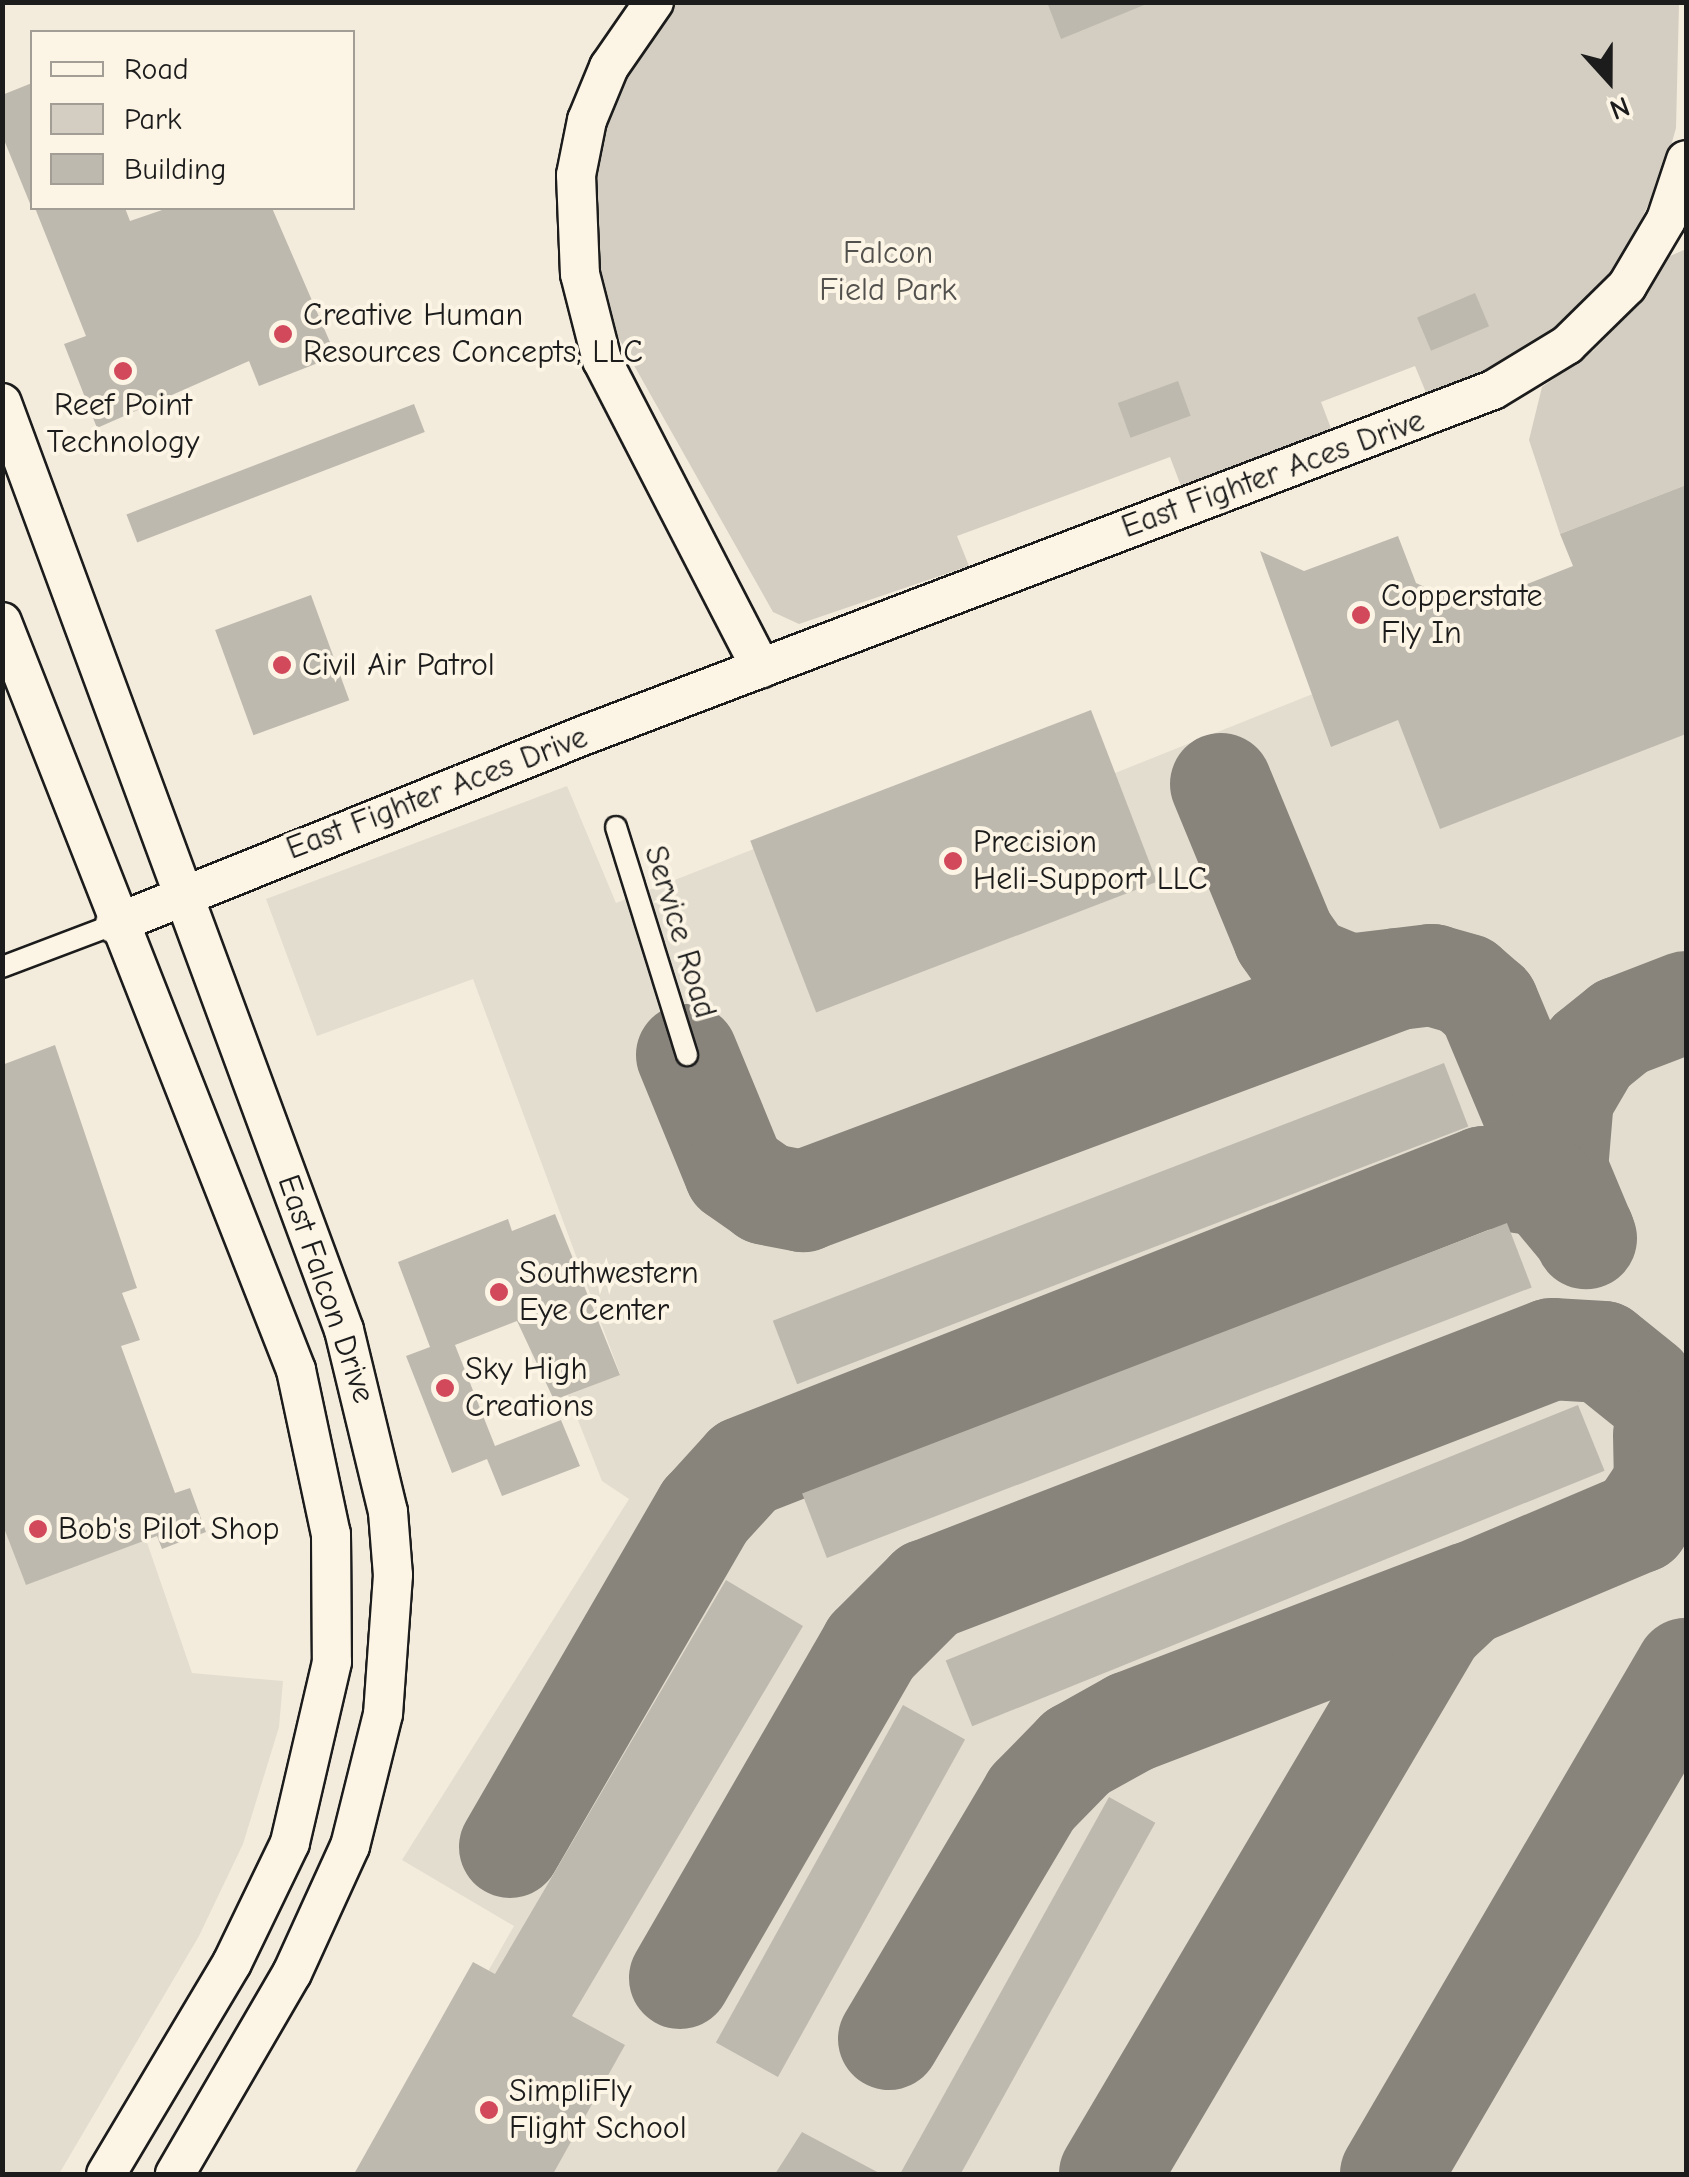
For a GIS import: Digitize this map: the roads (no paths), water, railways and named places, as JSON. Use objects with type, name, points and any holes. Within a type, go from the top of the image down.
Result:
[{"type":"street","points":[[654,2],[609,67],[580,146],[582,290],[602,360],[761,668]]},
{"type":"street","name":"East Fighter Aces Drive","points":[[116,924],[761,668],[1435,414],[1533,369],[1627,286],[1666,220],[1686,160]]},
{"type":"street","name":"East Falcon Drive","points":[[2,404],[365,1392],[392,1575],[383,1714],[350,1846],[292,1973],[174,2174]]},
{"type":"street","name":"East Falcon Drive","points":[[2,622],[116,924],[296,1370],[325,1482],[334,1594],[322,1723],[290,1842],[232,1963],[106,2174]]},
{"type":"lane","name":"Service Road","points":[[616,827],[687,1054]]},
{"type":"lane","points":[[2,967],[116,924]]},
{"type":"place","name":"Creative Human Resources Concepts, LLC","points":[[283,334]]},
{"type":"place","name":"Reef Point Technology","points":[[123,371]]},
{"type":"place","name":"Copperstate Fly In","points":[[1361,615]]},
{"type":"place","name":"Civil Air Patrol","points":[[282,665]]},
{"type":"place","name":"Precision Heli-Support LLC","points":[[953,861]]},
{"type":"place","name":"Southwestern Eye Center","points":[[499,1292]]},
{"type":"place","name":"Sky High Creations","points":[[445,1388]]},
{"type":"place","name":"Bob's Pilot Shop","points":[[38,1529]]},
{"type":"place","name":"SimpliFly Flight School","points":[[489,2110]]},
{"type":"park label","name":"Falcon Field Park","points":[[888,272]]}]
